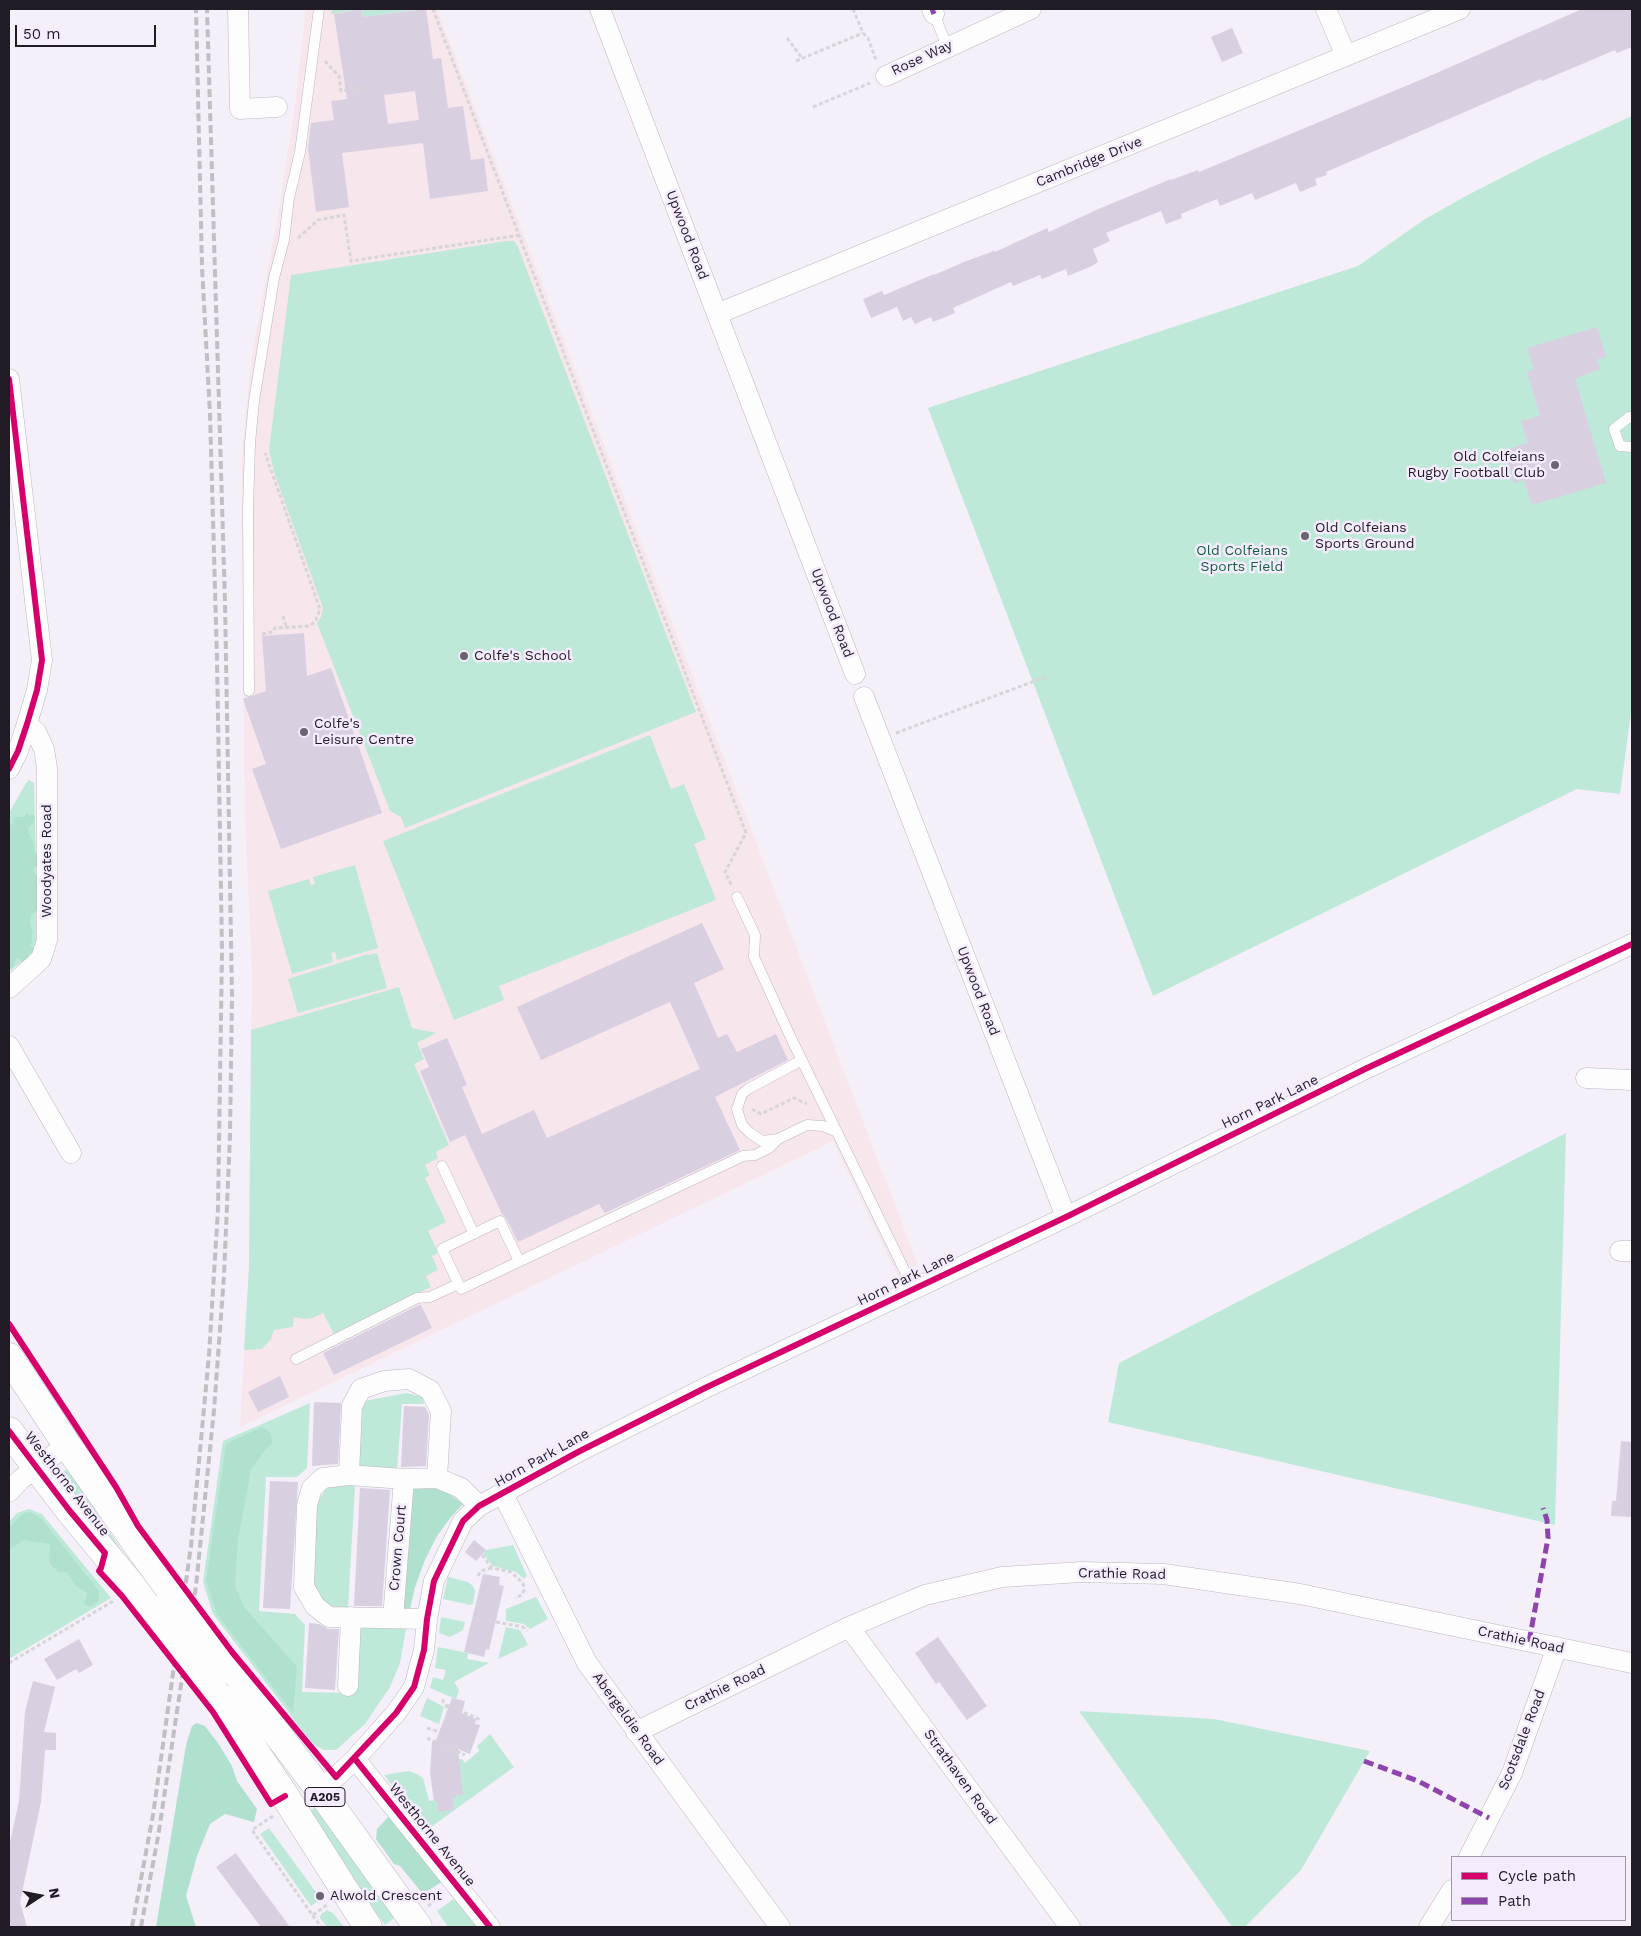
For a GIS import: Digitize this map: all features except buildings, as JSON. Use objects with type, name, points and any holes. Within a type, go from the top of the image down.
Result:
[{"type":"highway","name":"Westhorne Avenue","points":[[9,1357],[67,1445],[143,1553],[319,1789],[418,1927]]},
{"type":"highway","name":"Westhorne Avenue","points":[[9,1431],[69,1510],[152,1610],[217,1695],[285,1796],[344,1892],[368,1927]]},
{"type":"street","points":[[238,9],[240,109],[277,108]]},
{"type":"street","name":"Upwood Road","points":[[600,9],[855,674]]},
{"type":"street","name":"Rose Way","points":[[884,76],[1031,9]]},
{"type":"street","points":[[1326,9],[1346,56]]},
{"type":"street","name":"Cambridge Drive","points":[[717,314],[1460,9]]},
{"type":"street","points":[[9,379],[42,660],[37,690],[28,724],[9,769]]},
{"type":"street","name":"Upwood Road","points":[[864,697],[1066,1217]]},
{"type":"street","name":"Woodyates Road","points":[[9,988],[41,959],[47,940],[47,768],[44,749],[36,732],[28,724]]},
{"type":"street","name":"Horn Park Lane","points":[[319,1789],[336,1777],[354,1759],[396,1713],[414,1687],[424,1650],[434,1581],[463,1522],[479,1506],[578,1452],[705,1388],[1066,1217],[1365,1069],[1632,944]]},
{"type":"street","points":[[9,1046],[71,1153]]},
{"type":"street","points":[[1586,1078],[1632,1080]]},
{"type":"street","points":[[349,1475],[352,1406],[362,1390],[384,1381],[409,1379],[430,1390],[441,1411],[437,1478]]},
{"type":"street","points":[[9,1492],[21,1479],[67,1445]]},
{"type":"street","points":[[427,1619],[329,1617],[315,1606],[304,1587],[308,1505],[312,1488],[324,1478],[349,1475],[404,1479],[437,1478],[460,1488],[479,1506]]},
{"type":"street","name":"Crown Court","points":[[393,1618],[404,1479]]},
{"type":"street","name":"Abergeldie Road","points":[[503,1494],[587,1663],[780,1927]]},
{"type":"street","name":"Crathie Road","points":[[636,1732],[849,1627],[925,1595],[1002,1577],[1082,1572],[1164,1574],[1300,1594],[1632,1663]]},
{"type":"street","points":[[348,1686],[350,1617]]},
{"type":"street","name":"Strathaven Road","points":[[849,1627],[1070,1927]]},
{"type":"street","name":"Scotsdale Road","points":[[1470,1856],[1512,1774],[1557,1648]]},
{"type":"street","name":"Westhorne Avenue","points":[[354,1759],[490,1927]]},
{"type":"street","points":[[1428,1927],[1451,1892]]},
{"type":"lane","points":[[249,691],[248,509],[253,410],[274,278],[284,240],[289,198],[300,152],[319,9]]},
{"type":"lane","points":[[933,12],[947,46]]},
{"type":"lane","points":[[1632,418],[1629,417],[1614,430],[1620,446],[1632,447]]},
{"type":"lane","points":[[737,898],[755,935],[754,957],[914,1290]]},
{"type":"lane","points":[[778,1140],[762,1140],[754,1136],[742,1125],[737,1109],[738,1102],[748,1089],[802,1060]]},
{"type":"lane","points":[[519,1261],[500,1221],[442,1249],[461,1288],[599,1225],[743,1156],[756,1155],[769,1148],[778,1140],[807,1125],[823,1126],[837,1132]]},
{"type":"lane","points":[[743,1156],[752,1146],[754,1136]]},
{"type":"lane","points":[[442,1166],[474,1234]]},
{"type":"lane","points":[[296,1359],[417,1298],[430,1297],[458,1284]]},
{"type":"path","points":[[433,9],[746,833],[725,872],[737,898]]},
{"type":"path","points":[[853,9],[884,76]]},
{"type":"path","points":[[796,61],[863,33]]},
{"type":"path","points":[[787,38],[802,58]]},
{"type":"path","points":[[323,56],[339,76],[341,91],[367,87]]},
{"type":"path","points":[[294,242],[318,220],[344,215],[351,261],[520,235]]},
{"type":"path","points":[[263,448],[320,609],[316,620],[310,626],[275,628]]},
{"type":"path","points":[[284,616],[286,626]]},
{"type":"path","points":[[881,738],[1048,676]]},
{"type":"path","points":[[738,1102],[761,1114],[794,1098],[828,1112]]},
{"type":"path","points":[[482,1555],[492,1568]]},
{"type":"path","points":[[478,1576],[481,1571],[492,1568],[511,1572],[523,1583],[524,1590],[522,1595],[515,1598]]},
{"type":"path","points":[[9,1664],[122,1596]]},
{"type":"path","points":[[496,1622],[523,1627],[526,1631]]},
{"type":"path","points":[[443,1699],[442,1702],[446,1705],[479,1720]]},
{"type":"path","points":[[446,1705],[447,1711]]},
{"type":"path","points":[[427,1728],[440,1732]]},
{"type":"path","points":[[427,1738],[465,1755]]},
{"type":"path","points":[[273,1809],[276,1814],[252,1830],[321,1927]]},
{"type":"shaded area","name":"Colfe's School","points":[[306,9],[437,9],[918,1265],[897,1275],[833,1141],[240,1427],[249,1268],[252,970],[245,817],[242,451],[252,354],[279,210],[295,106]]},
{"type":"green space","points":[[332,9],[361,9],[331,14]]},
{"type":"green space","points":[[361,9],[422,9],[363,17]]},
{"type":"green space","name":"Old Colfeians Sports Field","points":[[1632,116],[1632,705],[1620,794],[1577,789],[1153,996],[928,408],[1358,266],[1425,219],[1464,197],[1542,157]]},
{"type":"green space","points":[[514,241],[518,247],[696,712],[405,828],[401,817],[390,811],[317,623],[323,608],[274,472],[269,450],[291,275]]},
{"type":"green space","points":[[650,735],[671,789],[684,784],[706,839],[694,844],[716,900],[499,986],[504,1000],[454,1020],[383,841]]},
{"type":"green space","points":[[29,780],[34,783],[36,950],[9,972],[9,813]]},
{"type":"green space","points":[[26,813],[35,817],[34,823],[29,827],[28,832],[35,846],[35,852],[40,856],[38,865],[33,869],[35,875],[38,876],[38,910],[32,914],[29,922],[33,932],[31,936],[33,942],[30,945],[34,949],[28,955],[29,958],[22,963],[20,959],[16,958],[14,966],[9,970],[9,826],[11,826],[14,817],[25,817]]},
{"type":"green space","points":[[355,865],[378,948],[337,960],[335,952],[331,953],[333,962],[292,974],[268,891],[309,879],[311,885],[315,884],[313,877]]},
{"type":"green space","points":[[377,953],[387,988],[298,1013],[288,979],[368,954]]},
{"type":"green space","points":[[399,987],[412,1028],[436,1033],[417,1043],[424,1059],[414,1064],[449,1145],[436,1152],[438,1158],[425,1165],[430,1175],[425,1178],[446,1222],[428,1231],[438,1253],[432,1256],[438,1270],[426,1276],[431,1287],[334,1334],[323,1313],[313,1318],[303,1319],[294,1317],[293,1327],[274,1330],[271,1339],[262,1349],[244,1350],[249,1268],[251,1030]]},
{"type":"green space","points":[[1566,1133],[1555,1525],[1108,1422],[1119,1363]]},
{"type":"green space","points":[[406,1393],[423,1397],[424,1404],[402,1404],[397,1470],[356,1470],[357,1416],[365,1401]]},
{"type":"green space","points":[[310,1403],[307,1468],[297,1477],[266,1477],[259,1611],[295,1614],[305,1625],[302,1692],[354,1693],[359,1626],[401,1625],[406,1629],[400,1663],[390,1687],[365,1724],[336,1750],[324,1750],[313,1744],[213,1614],[203,1582],[223,1441]]},
{"type":"green space","points":[[262,1427],[270,1433],[273,1442],[251,1470],[238,1539],[235,1585],[244,1607],[297,1667],[293,1713],[217,1614],[206,1581],[226,1444]]},
{"type":"green space","points":[[67,1470],[72,1474],[125,1556],[123,1558],[61,1477],[63,1471]]},
{"type":"green space","points":[[332,1484],[355,1485],[348,1608],[328,1606],[317,1592],[313,1581],[316,1505],[325,1490]]},
{"type":"green space","points":[[437,1485],[463,1504],[437,1536],[425,1560],[415,1587],[410,1609],[405,1610],[399,1596],[412,1487]]},
{"type":"green space","points":[[29,1509],[42,1514],[111,1598],[9,1659],[9,1522],[17,1513]]},
{"type":"green space","points":[[30,1512],[40,1517],[99,1591],[99,1600],[90,1607],[84,1604],[87,1593],[76,1586],[67,1572],[58,1572],[49,1562],[50,1544],[24,1540],[9,1550],[9,1528],[22,1514]]},
{"type":"green space","points":[[513,1545],[527,1576],[524,1579],[516,1572],[493,1566],[483,1554],[486,1550]]},
{"type":"green space","points":[[448,1577],[468,1582],[473,1586],[475,1591],[473,1604],[443,1599]]},
{"type":"green space","points":[[536,1597],[548,1619],[530,1629],[524,1624],[506,1621],[506,1609]]},
{"type":"green space","points":[[441,1617],[465,1622],[463,1630],[450,1637],[439,1633]]},
{"type":"green space","points":[[506,1627],[520,1630],[528,1645],[498,1659]]},
{"type":"green space","points":[[438,1647],[468,1653],[467,1659],[489,1663],[454,1682],[459,1690],[456,1699],[430,1688],[433,1677],[443,1680],[446,1670],[435,1668]]},
{"type":"green space","points":[[427,1698],[444,1707],[439,1724],[420,1716]]},
{"type":"green space","points":[[1079,1711],[1214,1719],[1370,1751],[1301,1870],[1245,1927],[1232,1927]]},
{"type":"green space","points":[[197,1723],[205,1726],[218,1743],[232,1766],[237,1781],[257,1809],[254,1822],[225,1814],[210,1824],[197,1856],[186,1896],[196,1927],[156,1927],[186,1745],[192,1726]]},
{"type":"green space","points":[[490,1734],[514,1767],[427,1830],[384,1775],[408,1771],[423,1778],[429,1801],[456,1798],[456,1795],[462,1795],[450,1759],[462,1759],[465,1763],[479,1751],[477,1746]]},
{"type":"green space","points":[[316,1807],[397,1916],[385,1925],[306,1814]]},
{"type":"green space","points":[[392,1813],[443,1881],[423,1894],[400,1866],[394,1864],[376,1839],[377,1829]]},
{"type":"green space","points":[[269,1828],[321,1899],[311,1906],[260,1834]]},
{"type":"green space","points":[[454,1899],[477,1927],[448,1927],[437,1911]]},
{"type":"green space","points":[[327,1910],[333,1913],[344,1927],[327,1927],[320,1918],[321,1914]]},
{"type":"railway","points":[[132,1927],[153,1815],[191,1546],[209,1355],[218,1209],[222,951],[217,659],[210,414],[202,267],[196,9]]},
{"type":"railway","points":[[141,1927],[158,1837],[196,1586],[214,1410],[224,1276],[230,1135],[232,996],[225,602],[207,9]]},
{"type":"marked path","points":[[932,9],[934,14]]},
{"type":"marked path","points":[[1529,1642],[1548,1538],[1547,1520],[1543,1508]]},
{"type":"marked path","points":[[1364,1761],[1418,1781],[1489,1818]]},
{"type":"cycle path","points":[[9,379],[42,660],[37,690],[27,724],[18,751],[9,769]]},
{"type":"cycle path","points":[[9,1324],[116,1487],[138,1526],[232,1652],[336,1777],[396,1713],[414,1687],[424,1650],[434,1581],[463,1521],[479,1506],[578,1452],[705,1388],[1066,1217],[1365,1069],[1632,944]]},
{"type":"cycle path","points":[[9,1431],[69,1510],[105,1553],[99,1571],[122,1596],[213,1712],[271,1804],[285,1796]]},
{"type":"cycle path","points":[[355,1759],[490,1927]]},
{"type":"place","name":"Old Colfeians Rugby Football Club","points":[[1555,465]]},
{"type":"place","name":"Old Colfeians Sports Ground","points":[[1305,536]]},
{"type":"place","name":"Colfe's School","points":[[464,656]]},
{"type":"place","name":"Colfe's Leisure Centre","points":[[304,732]]},
{"type":"place","name":"Alwold Crescent","points":[[320,1896]]}]
